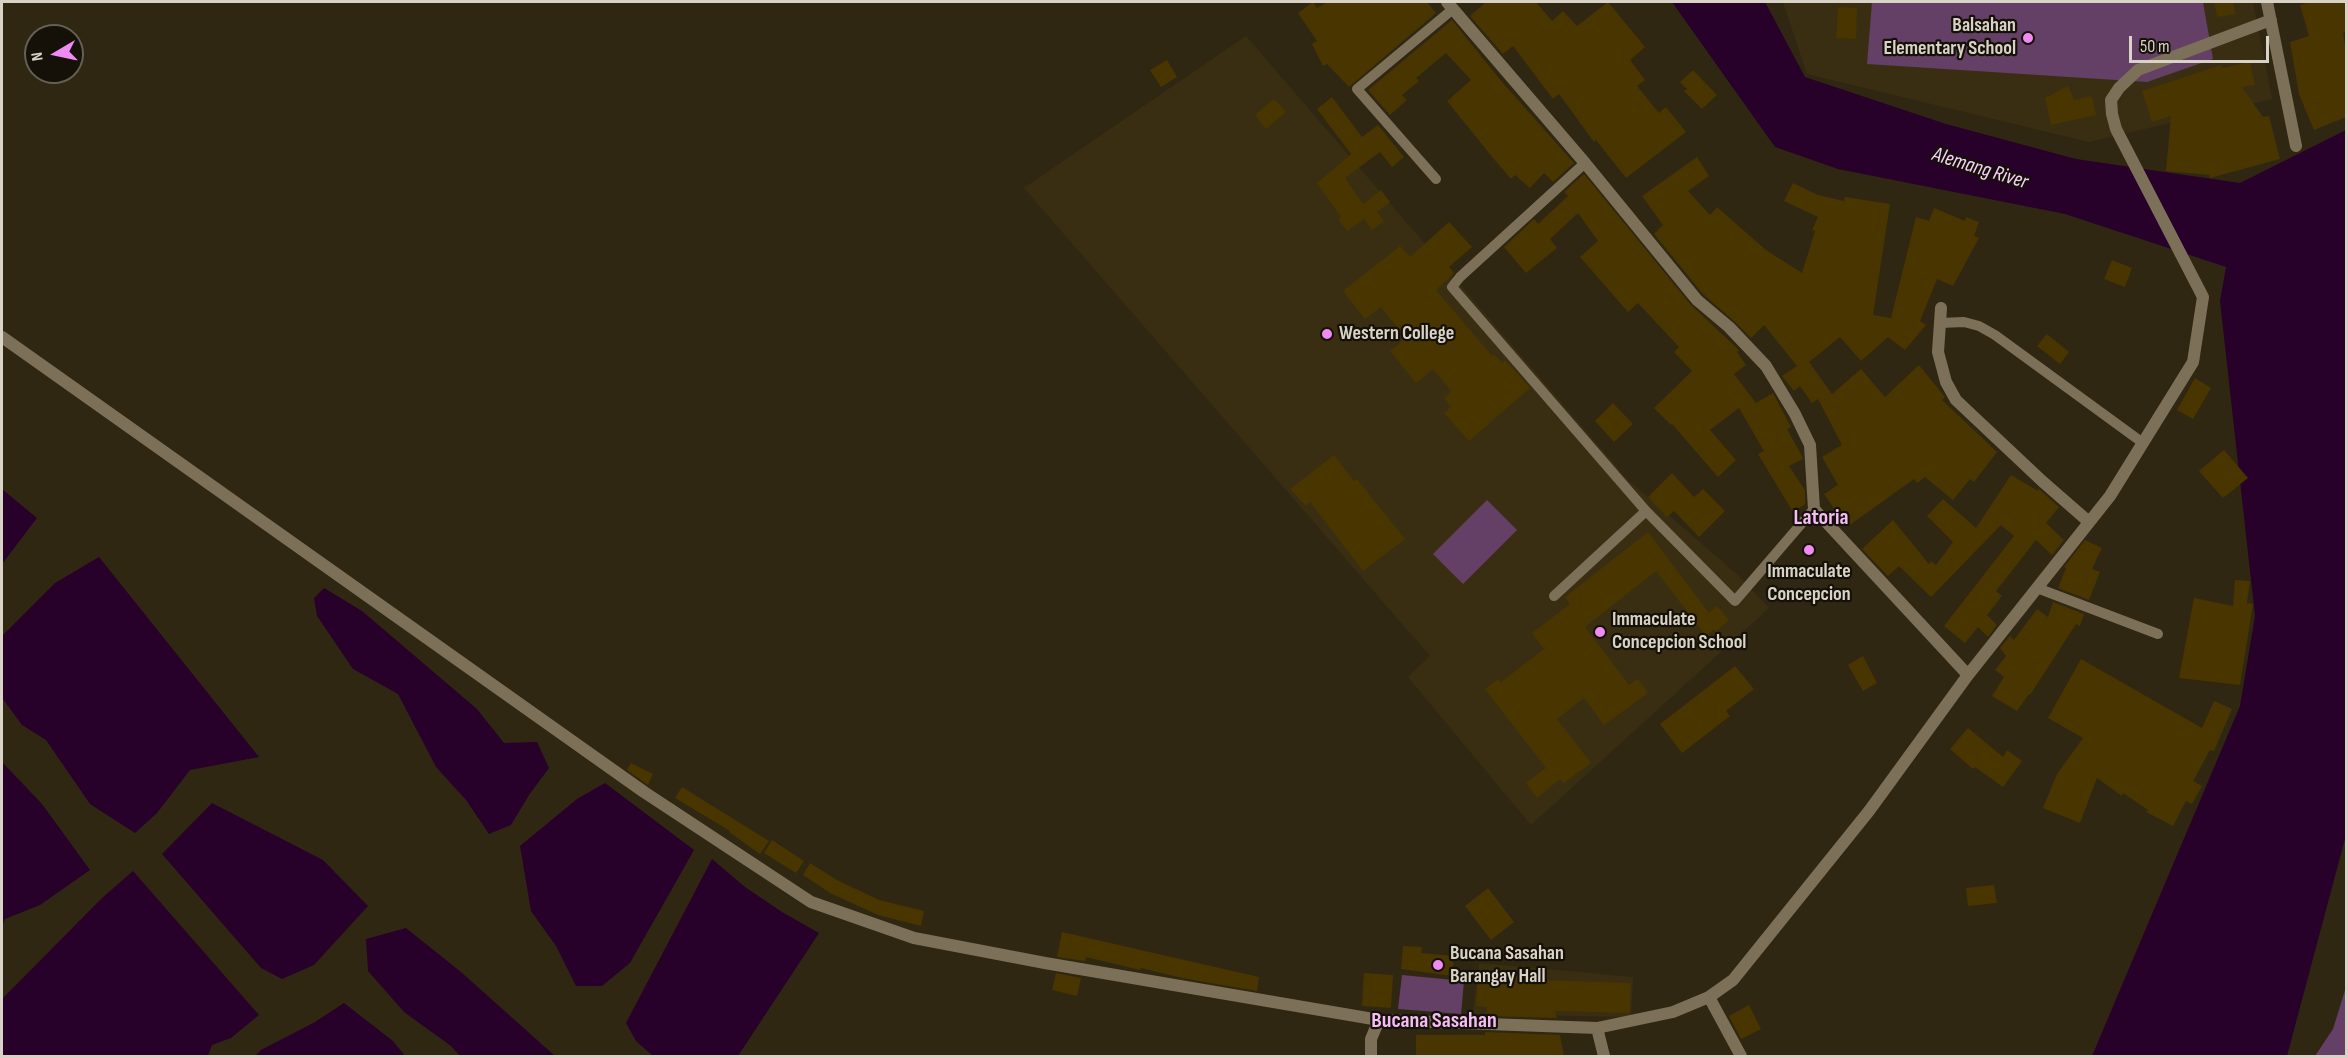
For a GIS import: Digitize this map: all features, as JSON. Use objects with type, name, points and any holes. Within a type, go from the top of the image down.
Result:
[{"type":"street","points":[[2267,2],[2296,146]]},
{"type":"street","points":[[1450,5],[1585,163],[1697,300],[1729,327],[1766,366],[1795,414],[1810,445],[1815,509],[1968,675]]},
{"type":"street","points":[[2,337],[644,792],[811,902],[914,938],[1045,963],[1379,1020],[1597,1028],[1673,1012],[1709,997],[1733,980],[1869,811],[1968,675],[2110,496],[2193,362],[2203,297],[2116,129],[2111,100],[2119,88],[2138,70],[2271,20]]},
{"type":"street","points":[[1941,308],[1938,352],[1946,382],[1956,400],[2042,481],[2090,522]]},
{"type":"street","points":[[1709,997],[1741,1056]]},
{"type":"street","points":[[1371,1056],[1371,1039],[1379,1020]]},
{"type":"street","points":[[1597,1028],[1604,1056]]},
{"type":"lane","points":[[1436,179],[1357,89],[1450,5]]},
{"type":"lane","points":[[1585,163],[1460,277],[1452,287],[1646,511],[1735,601],[1815,509]]},
{"type":"lane","points":[[1940,323],[1964,322],[1995,335],[2143,443]]},
{"type":"lane","points":[[1554,596],[1646,511]]},
{"type":"lane","points":[[2037,588],[2158,634]]},
{"type":"shaded area","name":"Balsahan Elementary School","points":[[1783,2],[2253,2],[2272,99],[2089,142],[1807,74]]},
{"type":"shaded area","points":[[1872,2],[2203,2],[2213,59],[2147,82],[1867,64]]},
{"type":"shaded area","name":"Western College","points":[[1246,36],[1628,480],[1740,577],[1769,608],[1531,825],[1408,677],[1430,656],[1024,188]]},
{"type":"shaded area","points":[[1487,500],[1517,530],[1463,584],[1433,554]]},
{"type":"shaded area","points":[[1479,963],[1633,977],[1631,1017],[1473,1014]]},
{"type":"shaded area","points":[[1402,975],[1464,981],[1461,1014],[1398,1009]]},
{"type":"shaded area","points":[[2346,987],[2346,1056],[2315,1056],[2333,1029]]},
{"type":"water","name":"Alemang River","points":[[1672,2],[1765,2],[1805,77],[1946,124],[2076,159],[2240,183],[2346,130],[2346,835],[2287,1056],[2092,1056],[2240,706],[2255,616],[2220,301],[2226,267],[2065,214],[1838,169],[1775,147]]},
{"type":"water","points":[[2,489],[37,518],[2,564]]},
{"type":"water","points":[[99,557],[259,757],[190,770],[157,813],[135,833],[90,804],[46,740],[22,725],[2,698],[2,636],[55,583]]},
{"type":"water","points":[[324,588],[362,611],[477,709],[504,743],[537,742],[549,768],[511,825],[489,834],[466,800],[436,767],[398,694],[353,669],[317,616],[314,598]]},
{"type":"water","points":[[2,762],[42,804],[90,870],[40,905],[5,919],[2,926]]},
{"type":"water","points":[[605,783],[694,850],[630,963],[602,986],[576,986],[556,946],[531,911],[520,846],[577,799]]},
{"type":"water","points":[[212,803],[323,860],[368,906],[314,965],[282,979],[261,968],[162,854]]},
{"type":"water","points":[[712,859],[745,887],[819,933],[738,1056],[653,1056],[636,1041],[626,1023]]},
{"type":"water","points":[[133,871],[259,1015],[231,1038],[212,1045],[208,1056],[2,1056],[2,999],[102,898]]},
{"type":"water","points":[[406,928],[461,972],[555,1056],[460,1056],[451,1046],[404,1012],[368,971],[366,939]]},
{"type":"water","points":[[344,1003],[393,1041],[405,1056],[255,1056],[261,1050],[315,1022]]},
{"type":"building","points":[[1313,2],[1317,8],[1327,2],[1427,2],[1436,13],[1349,87],[1327,64],[1323,66],[1312,44],[1317,41],[1298,13]]},
{"type":"building","points":[[1486,2],[1536,2],[1552,21],[1563,11],[1577,26],[1608,2],[1645,47],[1630,60],[1645,80],[1637,86],[1659,113],[1666,107],[1686,132],[1626,178],[1596,140],[1594,142],[1559,94],[1553,99],[1513,46],[1503,54],[1470,16]]},
{"type":"building","points":[[2214,2],[2233,2],[2236,14],[2217,17]]},
{"type":"building","points":[[2311,2],[2346,2],[2346,32],[2343,33],[2346,53],[2346,117],[2314,130],[2299,94],[2290,42],[2309,36],[2300,5]]},
{"type":"building","points":[[1838,7],[1857,8],[1856,39],[1836,38]]},
{"type":"building","points":[[1452,20],[1502,82],[1574,163],[1553,182],[1544,173],[1530,188],[1515,175],[1511,179],[1493,158],[1447,101],[1471,80],[1446,53],[1416,78],[1419,81],[1402,95],[1407,100],[1390,115],[1368,90]]},
{"type":"building","points":[[1167,60],[1177,77],[1161,87],[1150,70]]},
{"type":"building","points":[[2250,62],[2255,85],[2242,87],[2263,117],[2269,116],[2280,159],[2210,178],[2209,175],[2166,171],[2171,116],[2152,122],[2142,91],[2221,65],[2223,68]]},
{"type":"building","points":[[1693,70],[1717,95],[1702,109],[1684,91],[1687,89],[1680,82]]},
{"type":"building","points":[[2068,86],[2074,100],[2092,96],[2096,115],[2051,125],[2045,98]]},
{"type":"building","points":[[1332,97],[1362,137],[1378,125],[1404,157],[1392,167],[1380,152],[1345,178],[1363,204],[1381,190],[1390,202],[1377,212],[1384,221],[1372,230],[1364,219],[1347,231],[1338,219],[1341,217],[1317,183],[1351,154],[1317,109]]},
{"type":"building","points":[[1274,99],[1286,112],[1266,129],[1255,115]]},
{"type":"building","points":[[1697,157],[1709,176],[1688,191],[1710,215],[1717,207],[1766,250],[1802,273],[1815,231],[1812,230],[1818,217],[1784,201],[1793,183],[1818,195],[1844,201],[1845,197],[1890,204],[1873,315],[1891,318],[1916,217],[1929,221],[1934,208],[1965,221],[1966,217],[1979,222],[1974,236],[1979,238],[1953,286],[1937,279],[1920,321],[1926,325],[1905,350],[1888,337],[1861,361],[1840,337],[1809,362],[1832,394],[1861,369],[1885,397],[1919,365],[1945,397],[1942,400],[1997,452],[1974,482],[1970,479],[1953,500],[1925,477],[1917,483],[1914,479],[1847,527],[1824,494],[1838,485],[1822,457],[1842,445],[1818,399],[1812,403],[1800,386],[1794,391],[1782,376],[1797,366],[1764,325],[1751,338],[1703,294],[1654,234],[1663,225],[1642,196]]},
{"type":"building","points":[[1584,174],[1691,305],[1739,350],[1737,352],[1746,365],[1734,374],[1756,403],[1773,393],[1791,427],[1787,429],[1803,459],[1789,466],[1805,490],[1805,504],[1793,512],[1758,454],[1764,451],[1739,408],[1710,430],[1736,460],[1718,477],[1672,424],[1654,408],[1692,371],[1674,352],[1679,347],[1638,303],[1628,312],[1580,257],[1598,241],[1578,213],[1550,239],[1557,248],[1526,273],[1504,247],[1534,219],[1538,224],[1568,196],[1564,192]]},
{"type":"building","points":[[1449,222],[1472,247],[1449,267],[1454,273],[1436,290],[1492,356],[1494,354],[1502,363],[1505,360],[1530,388],[1469,441],[1444,413],[1451,407],[1444,398],[1451,391],[1433,369],[1416,383],[1390,351],[1406,338],[1381,307],[1365,319],[1343,291],[1400,246],[1410,257]]},
{"type":"building","points":[[2112,260],[2132,268],[2125,287],[2104,279]]},
{"type":"building","points":[[2047,334],[2069,352],[2060,364],[2037,346]]},
{"type":"building","points":[[2195,378],[2211,388],[2193,419],[2177,410]]},
{"type":"building","points":[[1613,403],[1633,424],[1614,442],[1595,421]]},
{"type":"building","points":[[2224,450],[2248,478],[2223,498],[2199,471]]},
{"type":"building","points":[[1334,455],[1354,481],[1357,479],[1405,539],[1363,571],[1310,502],[1306,506],[1290,489]]},
{"type":"building","points":[[1672,473],[1694,497],[1703,489],[1725,511],[1699,537],[1674,511],[1667,517],[1648,497]]},
{"type":"building","points":[[2011,475],[2038,491],[2039,489],[2059,507],[2046,523],[2064,540],[2052,555],[2036,540],[1996,591],[2002,596],[1987,615],[1997,625],[1988,637],[1978,627],[1965,643],[1944,626],[2014,536],[2001,525],[1931,597],[1899,566],[1888,576],[1862,549],[1893,520],[1929,564],[1931,561],[1936,565],[1953,542],[1927,516],[1943,499],[1976,528]]},
{"type":"building","points":[[1648,532],[1709,613],[1717,606],[1729,620],[1716,632],[1714,629],[1706,636],[1656,571],[1585,627],[1629,685],[1638,679],[1648,693],[1604,725],[1584,698],[1557,719],[1591,763],[1564,783],[1560,779],[1537,798],[1526,783],[1546,768],[1485,689],[1498,679],[1501,682],[1544,649],[1532,633],[1570,604],[1565,597]]},
{"type":"building","points":[[2085,540],[2102,548],[2092,569],[2100,572],[2089,600],[2058,588],[2066,568],[2064,567]]},
{"type":"building","points":[[2235,580],[2250,581],[2247,603],[2253,604],[2240,685],[2179,678],[2194,598],[2233,606]]},
{"type":"building","points":[[2053,602],[2084,614],[2080,626],[2076,624],[2017,711],[1992,696],[2004,677],[1995,670],[2006,656],[2000,648],[2010,636],[2014,640],[2037,609],[2048,617]]},
{"type":"building","points":[[1863,656],[1877,683],[1863,691],[1848,665]]},
{"type":"building","points":[[2081,659],[2202,728],[2214,701],[2232,709],[2214,751],[2210,750],[2193,781],[2202,786],[2192,804],[2186,801],[2173,826],[2146,812],[2148,810],[2123,793],[2122,796],[2097,778],[2080,823],[2043,808],[2057,774],[2083,738],[2048,718]]},
{"type":"building","points":[[1735,666],[1754,689],[1726,711],[1730,716],[1682,753],[1660,724]]},
{"type":"building","points":[[1968,728],[2003,757],[2007,750],[2022,761],[2003,787],[1975,767],[1973,769],[1950,749]]},
{"type":"building","points":[[631,763],[653,774],[648,785],[627,770]]},
{"type":"building","points":[[682,787],[769,841],[760,854],[730,831],[675,798]]},
{"type":"building","points":[[772,840],[804,861],[796,873],[764,853]]},
{"type":"building","points":[[810,863],[837,880],[879,900],[924,911],[921,926],[878,915],[830,893],[803,875]]},
{"type":"building","points":[[1994,885],[1997,903],[1968,906],[1966,888]]},
{"type":"building","points":[[1488,888],[1514,922],[1491,940],[1465,906]]},
{"type":"building","points":[[1062,932],[1259,977],[1257,991],[1182,978],[1141,968],[1140,970],[1086,957],[1085,961],[1057,957]]},
{"type":"building","points":[[1403,946],[1422,947],[1421,953],[1454,956],[1452,976],[1401,969]]},
{"type":"building","points":[[1056,973],[1081,978],[1077,996],[1052,990]]},
{"type":"building","points":[[1364,973],[1393,975],[1391,1008],[1362,1006]]},
{"type":"building","points":[[1514,976],[1542,978],[1542,980],[1631,983],[1630,1013],[1555,1011],[1557,1018],[1486,1016],[1487,1007],[1476,1006],[1478,980],[1513,983]]},
{"type":"building","points":[[1749,1005],[1761,1029],[1741,1039],[1729,1016]]},
{"type":"building","points":[[1485,1032],[1560,1035],[1564,1056],[1416,1056],[1416,1035],[1485,1035]]},
{"type":"place","name":"Balsahan Elementary School","points":[[2028,38]]},
{"type":"place","name":"Western College","points":[[1327,334]]},
{"type":"place","name":"Immaculate Concepcion","points":[[1809,550]]},
{"type":"place","name":"Immaculate Concepcion School","points":[[1600,632]]},
{"type":"place","name":"Bucana Sasahan Barangay Hall","points":[[1438,965]]},
{"type":"district","name":"Latoria","points":[[1821,518]]},
{"type":"district","name":"Bucana Sasahan","points":[[1434,1021]]}]
